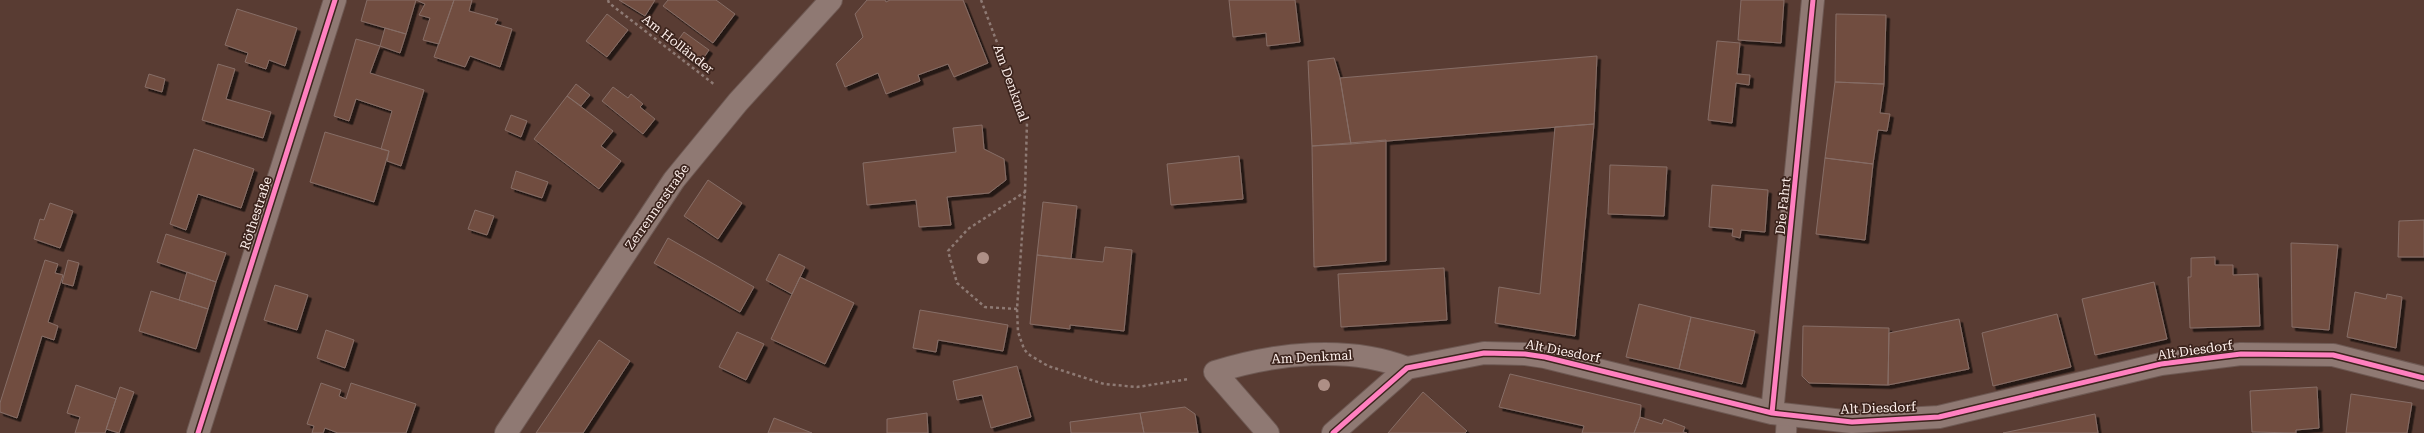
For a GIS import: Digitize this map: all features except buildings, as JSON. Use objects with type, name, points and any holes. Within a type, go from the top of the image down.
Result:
[{"type":"street","name":"Röthestraße","points":[[198,433],[335,0]]},
{"type":"street","name":"Zerrennerstraße","points":[[506,433],[674,180],[738,102],[831,0]]},
{"type":"street","name":"Die Fahrt","points":[[1782,420],[1813,0]]},
{"type":"street","name":"Am Denkmal","points":[[1215,372],[1266,360],[1335,353],[1372,357],[1408,368]]},
{"type":"street","name":"Alt Diesdorf","points":[[1333,433],[1408,368],[1471,355],[1525,354],[1566,360],[1782,420],[1852,422],[1939,417],[2162,364],[2241,354],[2333,356],[2424,378]]},
{"type":"street","points":[[1215,372],[1268,433]]},
{"type":"path","points":[[1016,309],[985,307],[957,283],[948,250],[968,229],[1025,192]]},
{"type":"cycle path","points":[[198,433],[335,0]]},
{"type":"cycle path","points":[[1772,413],[1813,0]]},
{"type":"cycle path","points":[[1333,433],[1407,368],[1484,353],[1525,354],[1545,357],[1772,413],[1852,422],[1939,417],[2161,364],[2241,354],[2333,355],[2424,378]]}]
